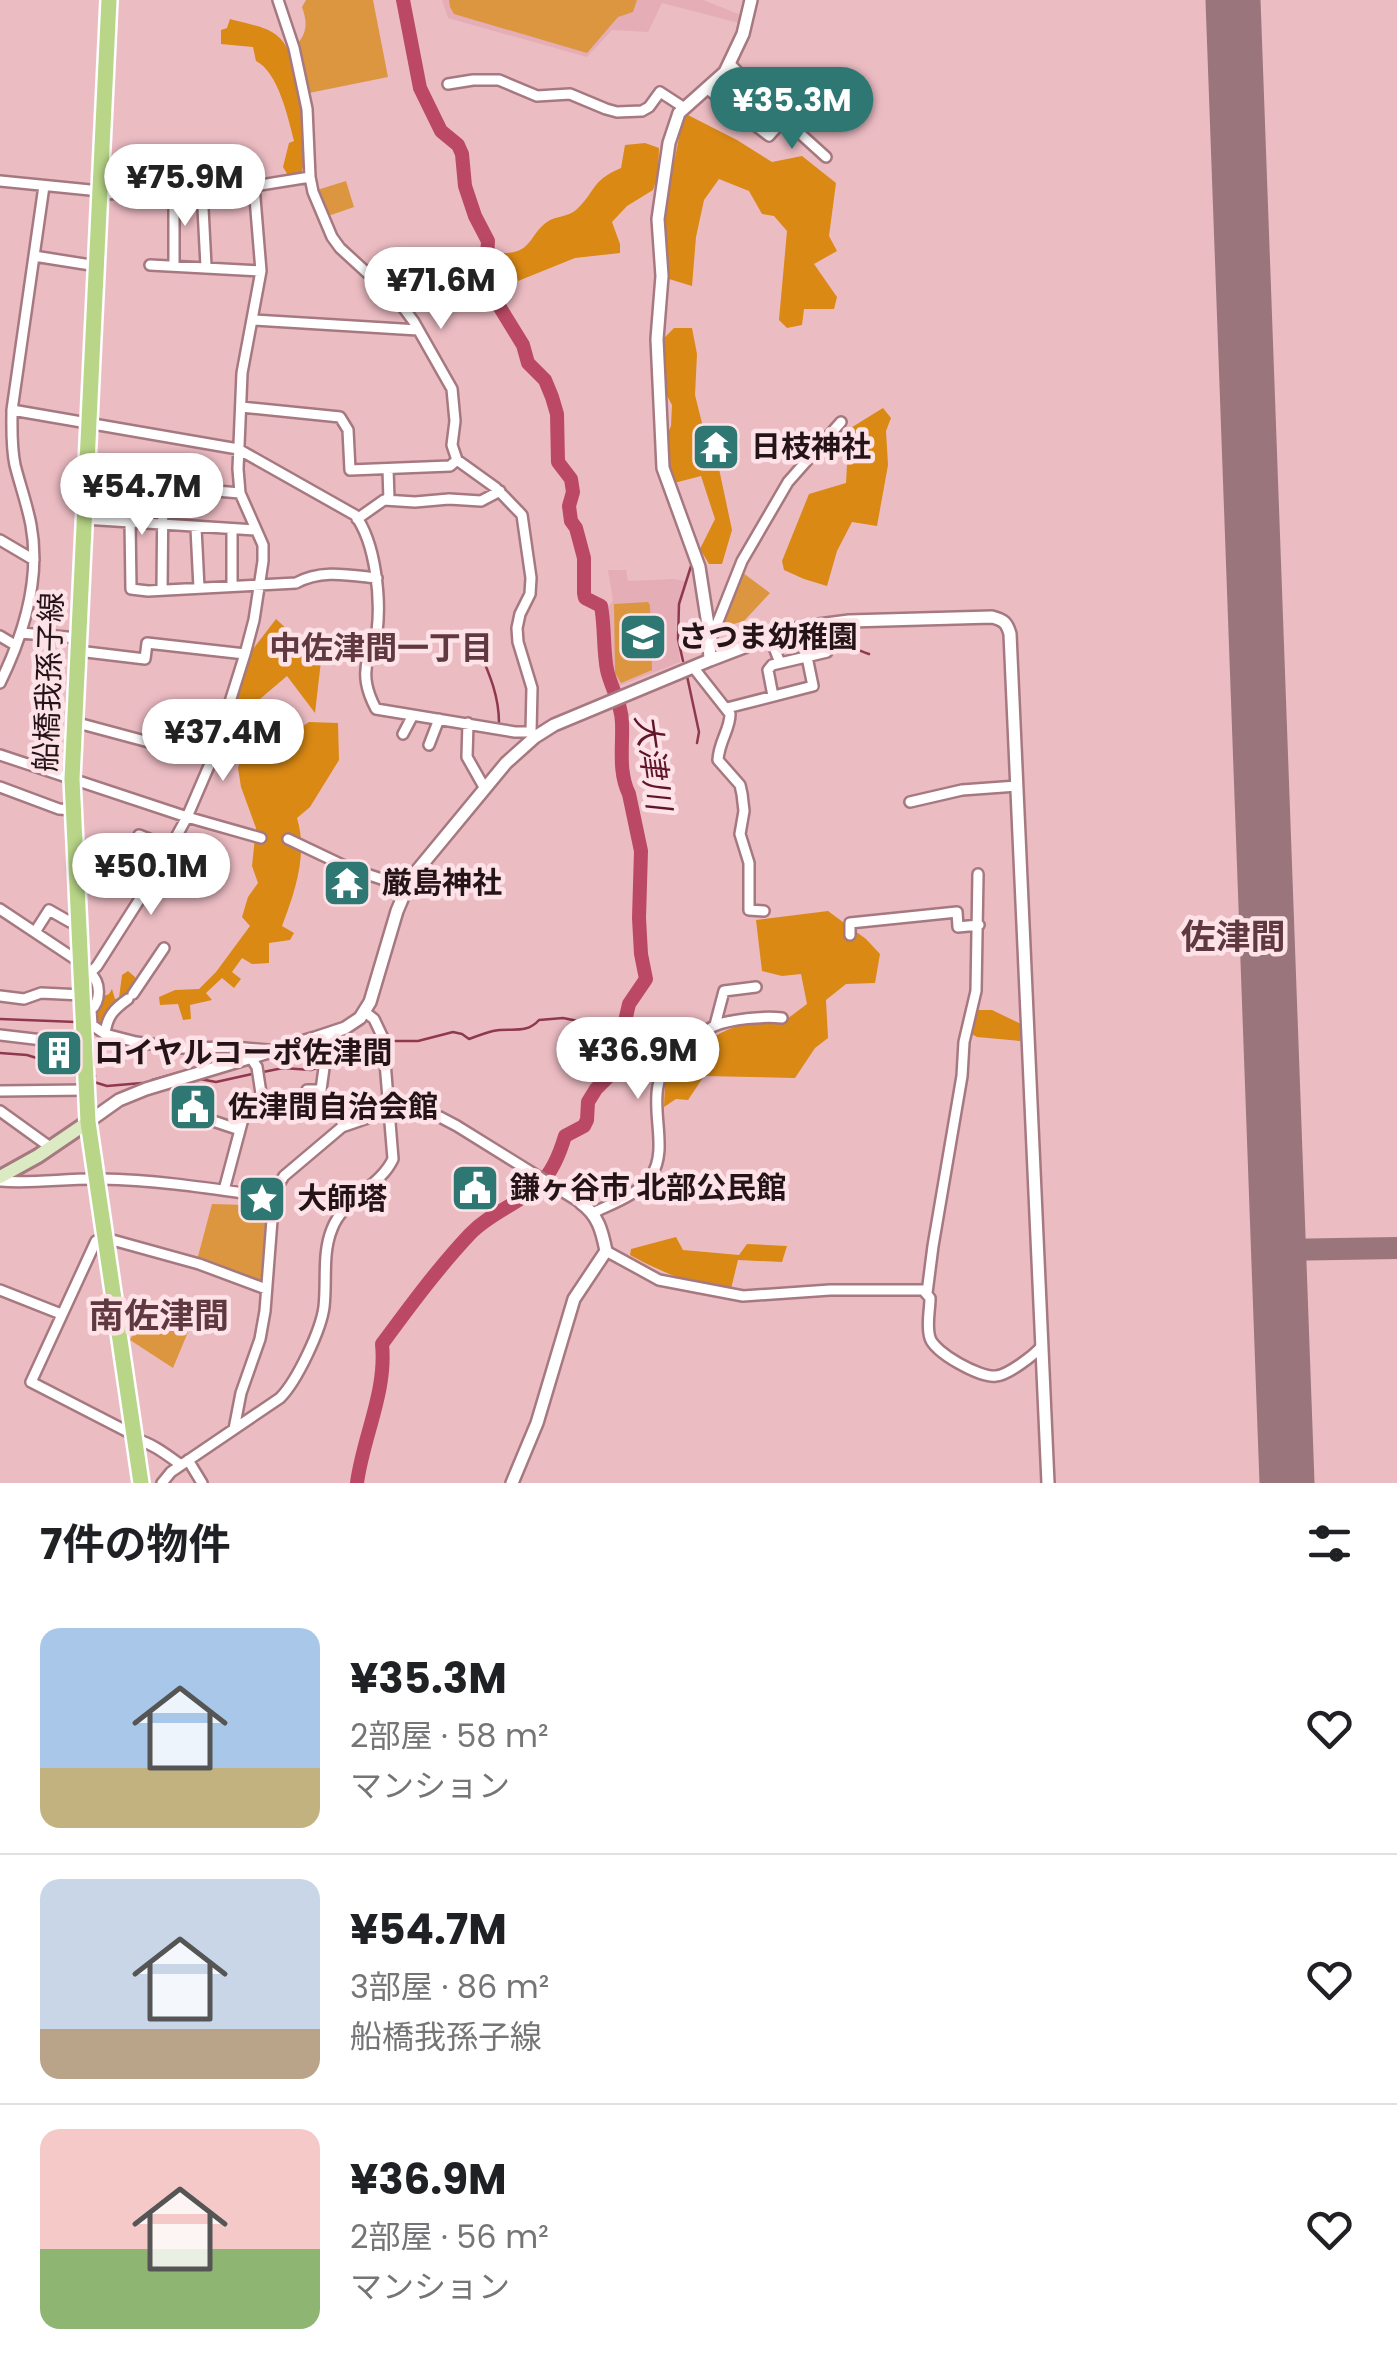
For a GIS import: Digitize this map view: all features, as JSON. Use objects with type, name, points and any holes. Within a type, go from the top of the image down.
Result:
[{"type":"main road","name":"船橋我孫子線","points":[[108,0],[72,779],[84,970],[88,1122],[141,1483]]},
{"type":"main road","points":[[0,1179],[88,1122]]},
{"type":"street","points":[[278,0],[294,48],[306,109],[310,177],[321,213],[340,248],[400,303],[452,389],[452,446],[457,460],[500,491],[522,515],[532,578],[517,628],[532,688],[533,734]]},
{"type":"street","points":[[710,660],[699,567],[662,455],[657,339],[662,276],[658,219],[669,143],[682,108],[725,72],[743,34],[751,0]]},
{"type":"street","points":[[730,64],[826,157]]},
{"type":"street","points":[[448,84],[499,80],[537,96],[570,94],[617,112],[642,111],[660,92],[682,108]]},
{"type":"street","points":[[706,88],[769,136],[784,119]]},
{"type":"street","points":[[0,181],[104,194],[254,186],[310,177]]},
{"type":"street","points":[[0,682],[33,590],[32,528],[12,447],[12,410],[44,186]]},
{"type":"street","points":[[84,970],[97,966],[173,846],[212,759],[254,620],[263,545],[240,493],[238,449],[242,372],[261,272],[254,186]]},
{"type":"street","points":[[202,189],[206,266]]},
{"type":"street","points":[[174,190],[174,265]]},
{"type":"street","points":[[34,256],[96,266]]},
{"type":"street","points":[[150,265],[261,272]]},
{"type":"street","points":[[253,320],[418,330]]},
{"type":"street","points":[[241,407],[340,417],[348,430],[350,470],[450,466],[457,460]]},
{"type":"street","points":[[12,410],[238,449],[355,515],[361,523],[377,578],[376,639],[366,674],[366,691],[373,712],[533,734]]},
{"type":"street","points":[[708,646],[742,561],[788,482],[841,422]]},
{"type":"street","points":[[388,469],[390,500]]},
{"type":"street","points":[[86,480],[240,493]]},
{"type":"street","points":[[162,590],[164,486]]},
{"type":"street","points":[[357,519],[384,500],[481,501],[500,491]]},
{"type":"street","points":[[84,519],[255,530]]},
{"type":"street","points":[[130,521],[131,589],[296,584],[330,573],[377,578]]},
{"type":"street","points":[[196,528],[199,588]]},
{"type":"street","points":[[232,529],[232,585]]},
{"type":"street","points":[[0,540],[34,560]]},
{"type":"street","points":[[88,1122],[119,1100],[146,1089],[344,1028],[365,1012],[406,887],[484,787],[533,734],[710,660],[803,627],[850,621],[1002,619],[1010,634],[1048,1483]]},
{"type":"street","points":[[20,632],[144,659],[147,643],[246,654]]},
{"type":"street","points":[[0,636],[15,645]]},
{"type":"street","points":[[770,637],[780,663]]},
{"type":"street","points":[[773,696],[768,670],[772,665],[826,652]]},
{"type":"street","points":[[728,708],[813,686],[808,657]]},
{"type":"street","points":[[693,667],[728,708],[730,723],[718,747],[718,760],[742,794],[740,834],[749,863],[749,910],[764,911]]},
{"type":"street","points":[[403,734],[413,716]]},
{"type":"street","points":[[429,744],[440,719]]},
{"type":"street","points":[[74,722],[212,759]]},
{"type":"street","points":[[468,723],[467,757],[484,787]]},
{"type":"street","points":[[0,755],[261,838]]},
{"type":"street","points":[[910,802],[962,790],[1017,786]]},
{"type":"street","points":[[0,787],[59,809],[73,810]]},
{"type":"street","points":[[139,835],[215,865]]},
{"type":"street","points":[[288,839],[351,869],[406,887]]},
{"type":"street","points":[[122,850],[161,866]]},
{"type":"street","points":[[927,1293],[964,1042],[976,991],[978,874]]},
{"type":"street","points":[[0,910],[95,977],[98,988],[96,1005],[90,1013],[92,1025],[105,1034],[120,1040],[181,1048],[275,1051]]},
{"type":"street","points":[[35,932],[49,910],[79,923]]},
{"type":"street","points":[[850,935],[850,923],[957,912],[958,927],[979,925]]},
{"type":"street","points":[[105,1034],[108,1018],[130,996],[164,948]]},
{"type":"street","points":[[716,1025],[724,991],[756,987]]},
{"type":"street","points":[[0,996],[24,999],[41,993],[82,994]]},
{"type":"street","points":[[162,1483],[288,1390],[323,1314],[326,1248],[332,1228],[347,1206],[384,1174],[393,1159],[383,1042],[374,1018],[365,1012]]},
{"type":"street","points":[[594,1213],[641,1187],[652,1175],[658,1162],[657,1089],[660,1077],[682,1054],[716,1025],[762,1016],[782,1018]]},
{"type":"street","points":[[0,1034],[84,1046]]},
{"type":"street","points":[[306,1090],[321,1090],[323,1065],[315,1038]]},
{"type":"street","points":[[251,1058],[262,1100]]},
{"type":"street","points":[[0,1091],[87,1090]]},
{"type":"street","points":[[234,1429],[241,1392],[260,1338],[271,1197],[284,1176],[342,1128],[394,1109],[416,1110],[440,1118],[594,1213],[606,1252]]},
{"type":"street","points":[[0,1111],[50,1148]]},
{"type":"street","points":[[224,1190],[244,1115]]},
{"type":"street","points":[[207,1120],[240,1130]]},
{"type":"street","points":[[0,1179],[96,1178],[180,1183],[271,1197]]},
{"type":"street","points":[[202,1483],[185,1463],[32,1382],[96,1241],[105,1238],[199,1264],[266,1289]]},
{"type":"street","points":[[606,1252],[659,1280],[744,1296],[830,1290],[923,1290],[930,1298],[932,1342],[943,1354],[990,1376],[998,1376],[1043,1346]]},
{"type":"street","points":[[512,1483],[537,1423],[574,1298],[606,1252]]},
{"type":"street","points":[[0,1290],[60,1314]]},
{"type":"shaded area","points":[[306,0],[373,0],[388,77],[309,93],[297,44],[305,31],[302,7]]},
{"type":"shaded area","points":[[442,0],[703,0],[741,15],[739,23],[662,3],[648,32],[612,30],[587,57],[448,18]]},
{"type":"shaded area","points":[[449,0],[637,0],[633,12],[618,17],[587,53],[454,14]]},
{"type":"shaded area","points":[[230,19],[266,29],[286,47],[307,130],[300,176],[289,177],[283,167],[289,143],[294,141],[281,96],[270,75],[256,61],[253,47],[221,44],[221,30],[227,28]]},
{"type":"shaded area","points":[[684,113],[772,162],[802,156],[836,183],[829,236],[837,251],[814,264],[837,297],[834,309],[804,309],[802,325],[787,328],[779,320],[787,231],[774,216],[762,214],[749,191],[719,179],[704,200],[692,286],[669,279],[663,217]]},
{"type":"shaded area","points":[[645,143],[659,148],[658,175],[653,190],[627,206],[612,222],[620,253],[575,258],[518,281],[502,259],[504,253],[520,250],[547,222],[576,210],[598,182],[621,168],[625,145]]},
{"type":"shaded area","points":[[346,181],[354,207],[327,213],[317,190]]},
{"type":"shaded area","points":[[674,328],[692,328],[697,354],[695,395],[706,439],[729,432],[740,439],[739,452],[718,464],[732,530],[722,564],[709,564],[700,549],[715,519],[701,476],[674,483],[666,454],[672,405],[665,392],[662,340]]},
{"type":"shaded area","points":[[883,408],[891,418],[886,431],[888,465],[877,526],[852,522],[837,551],[827,586],[784,570],[782,561],[809,494],[846,483],[849,429]]},
{"type":"shaded area","name":"さつま幼稚園","points":[[608,570],[626,570],[628,581],[685,581],[676,622],[680,662],[619,686],[612,675],[606,609],[613,601]]},
{"type":"shaded area","points":[[739,570],[770,593],[744,621],[716,629]]},
{"type":"shaded area","points":[[648,602],[652,670],[621,683],[615,673],[614,604]]},
{"type":"shaded area","points":[[276,619],[321,661],[315,713],[287,676],[248,709],[262,720],[274,714],[282,723],[285,738],[309,722],[338,723],[339,760],[310,807],[297,818],[301,859],[282,926],[294,933],[290,940],[269,943],[269,963],[252,964],[242,958],[232,972],[241,979],[234,988],[222,978],[206,993],[212,1000],[190,1005],[191,1019],[183,1020],[178,1004],[160,1005],[159,997],[175,990],[199,989],[250,926],[242,917],[248,897],[258,883],[252,866],[256,828],[238,768],[247,737],[226,730],[250,653]]},
{"type":"shaded area","points":[[828,911],[880,954],[875,983],[846,984],[826,1000],[828,1038],[815,1048],[795,1078],[704,1076],[688,1100],[676,1099],[664,1107],[665,1082],[703,1045],[746,1024],[783,1022],[807,1004],[801,974],[782,976],[762,971],[756,920]]},
{"type":"shaded area","points":[[128,971],[136,983],[108,1013],[102,1026],[94,1022],[93,1012],[99,998],[112,989],[115,999],[119,998],[122,975]]},
{"type":"shaded area","points":[[976,1010],[992,1010],[1023,1025],[1020,1041],[970,1033]]},
{"type":"shaded area","points":[[212,1204],[246,1205],[247,1211],[270,1216],[263,1285],[197,1260]]},
{"type":"shaded area","points":[[676,1237],[683,1250],[739,1255],[747,1244],[787,1246],[782,1262],[738,1260],[731,1289],[679,1278],[630,1255],[631,1249]]},
{"type":"shaded area","points":[[148,1307],[188,1332],[173,1368],[130,1340]]},
{"type":"waterway","name":"大津川","points":[[357,1483],[378,1397],[382,1344],[470,1234],[540,1184],[556,1162],[565,1136],[584,1126],[588,1102],[619,1063],[629,1004],[646,979],[639,918],[641,851],[623,777],[622,716],[607,670],[601,606],[585,598],[584,558],[569,506],[571,479],[558,462],[557,414],[545,380],[528,363],[523,345],[496,301],[486,276],[488,241],[465,186],[462,154],[458,145],[441,131],[420,88],[403,0]]},
{"type":"waterway","points":[[658,472],[665,491]]},
{"type":"waterway","points":[[683,661],[678,639],[679,604],[692,563]]},
{"type":"waterway","points":[[451,631],[462,633]]},
{"type":"waterway","points":[[471,634],[475,636]]},
{"type":"waterway","points":[[786,641],[829,640],[869,654]]},
{"type":"waterway","points":[[477,645],[495,692],[499,723]]},
{"type":"waterway","points":[[687,676],[699,732],[697,743]]},
{"type":"waterway","points":[[393,1041],[418,1041],[453,1032],[469,1039],[493,1031],[523,1029],[539,1020],[563,1018],[608,1027],[625,1026]]},
{"type":"waterway","points":[[0,1019],[76,1022]]},
{"type":"waterway","points":[[328,1064],[376,1042]]},
{"type":"waterway","points":[[0,1053],[27,1055],[78,1071]]},
{"type":"waterway","points":[[263,1072],[319,1067]]},
{"type":"waterway","points":[[152,1080],[188,1070]]},
{"type":"waterway","points":[[200,1079],[216,1082],[252,1074]]},
{"type":"waterway","points":[[95,1076],[94,1082],[107,1086],[142,1083]]},
{"type":"taxiway","points":[[1279,1250],[1397,1248]]},
{"type":"runway","points":[[1233,0],[1287,1483]]},
{"type":"place","name":"日枝神社","points":[[716,447]]},
{"type":"place","name":"さつま幼稚園","points":[[643,637]]},
{"type":"place","name":"厳島神社","points":[[347,883]]},
{"type":"place","name":"ロイヤルコーポ佐津間","points":[[59,1053]]},
{"type":"place","name":"佐津間自治会館","points":[[193,1107]]},
{"type":"place","name":"鎌ヶ谷市 北部公民館","points":[[475,1188]]},
{"type":"place","name":"大師塔","points":[[262,1199]]},
{"type":"district","name":"中佐津間一丁目","points":[[381,648]]},
{"type":"district","name":"佐津間","points":[[1233,937]]},
{"type":"district","name":"南佐津間","points":[[159,1316]]}]
